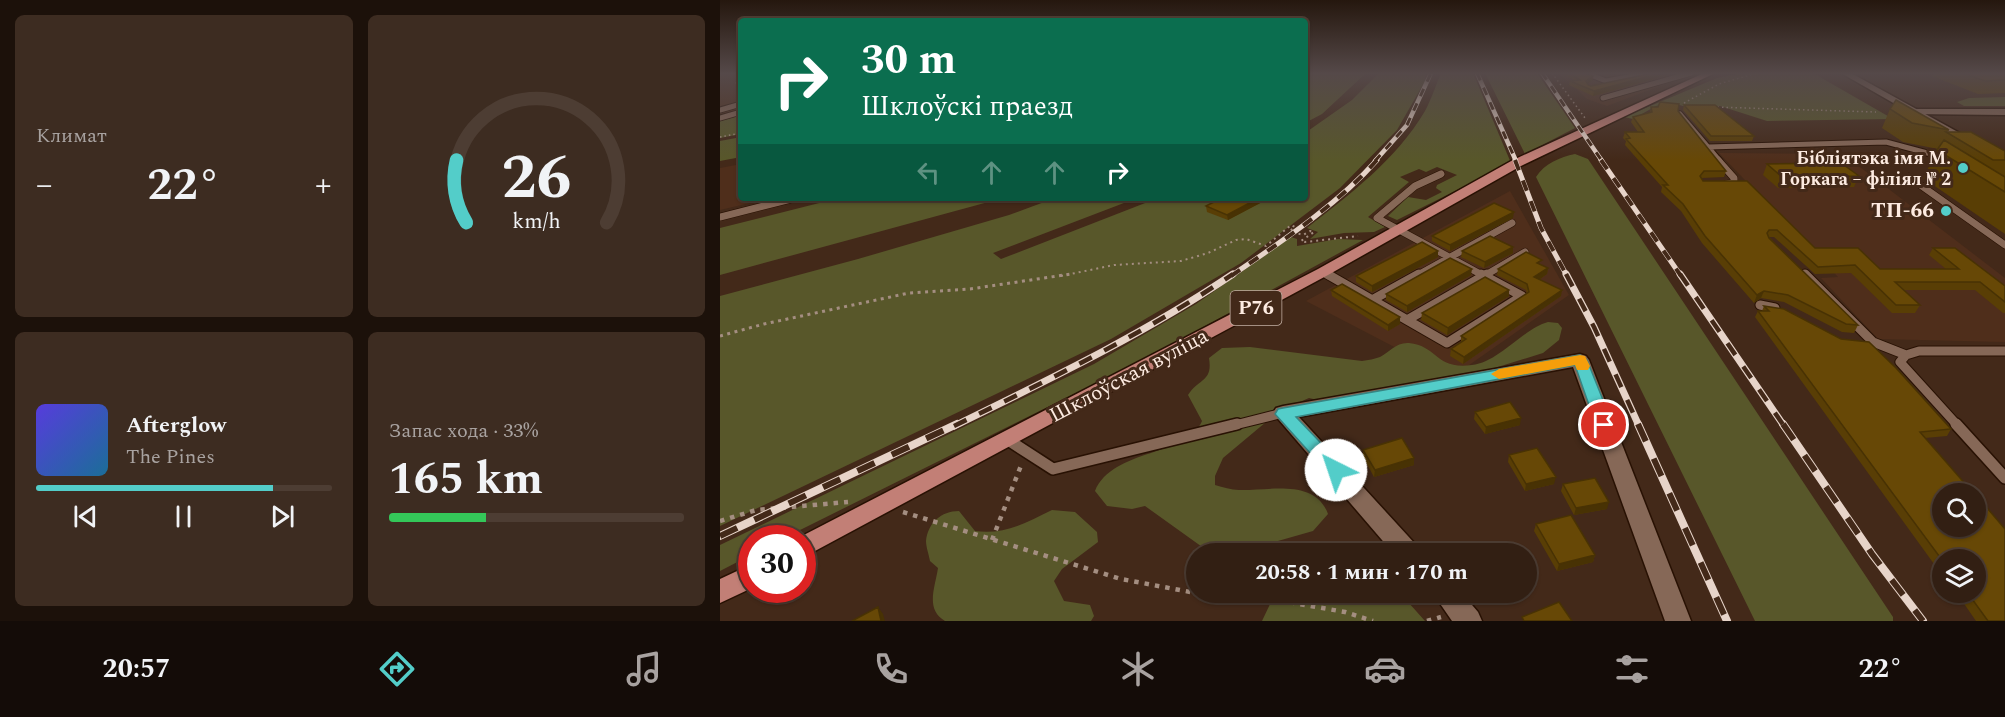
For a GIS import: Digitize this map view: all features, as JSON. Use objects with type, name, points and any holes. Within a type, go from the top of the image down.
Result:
[{"type":"main road","name":"Шклоўская вуліца","points":[[816,541],[1323,272],[1517,163],[1646,102]]},
{"type":"main road","points":[[720,592],[738,582]]},
{"type":"street","points":[[1898,102],[2005,163]]},
{"type":"street","points":[[1916,112],[2005,112]]},
{"type":"street","points":[[1283,414],[1580,360],[1678,621]]},
{"type":"street","points":[[1283,414],[1307,436],[1400,543]]},
{"type":"street","points":[[1453,603],[1468,621]]},
{"type":"lane","points":[[720,110],[738,105]]},
{"type":"lane","points":[[1679,111],[1734,178],[1734,183],[1716,184]]},
{"type":"lane","points":[[720,118],[738,113]]},
{"type":"lane","points":[[1708,147],[1886,142],[1931,154],[1949,154]]},
{"type":"lane","points":[[1967,153],[1986,153]]},
{"type":"lane","points":[[1323,272],[1447,343],[1522,296],[1397,231],[1377,218],[1415,186],[1441,174]]},
{"type":"lane","points":[[1909,177],[2005,244]]},
{"type":"lane","points":[[720,217],[783,201]]},
{"type":"lane","points":[[1372,300],[1512,223]]},
{"type":"lane","points":[[1407,320],[1525,252]]},
{"type":"lane","points":[[1801,271],[1817,284],[1873,342]]},
{"type":"lane","points":[[1760,305],[1783,309]]},
{"type":"lane","points":[[1862,341],[1873,342],[1906,355]]},
{"type":"lane","points":[[2005,351],[1919,351],[1906,355],[1900,362],[2005,478]]},
{"type":"lane","points":[[1008,440],[1053,469],[1283,414]]},
{"type":"path","points":[[1574,102],[1592,126]]},
{"type":"path","points":[[1679,111],[1692,102]]},
{"type":"path","points":[[1708,107],[1876,112]]},
{"type":"path","points":[[1679,111],[1689,108]]},
{"type":"path","points":[[720,137],[738,134]]},
{"type":"path","points":[[720,336],[764,324],[909,293],[970,289],[1086,272],[1114,265],[1181,261],[1209,253],[1236,240],[1246,239],[1266,246],[1291,225],[1295,227],[1290,231],[1303,235],[1310,231],[1314,232],[1301,241],[1305,242],[1366,236],[1381,240]]},
{"type":"path","points":[[992,540],[1027,452]]},
{"type":"path","points":[[720,521],[756,510],[854,501]]},
{"type":"path","points":[[894,510],[1121,579],[1217,597],[1288,602],[1345,612],[1373,621]]},
{"type":"shaded area","points":[[720,102],[738,102],[738,110],[720,116]]},
{"type":"shaded area","points":[[1308,102],[1335,102],[1322,114],[1308,121]]},
{"type":"shaded area","points":[[1349,102],[1413,102],[1397,130],[1340,188],[1241,263],[1111,339],[720,526],[720,296],[858,259],[1009,215],[1047,201],[1129,201],[993,253],[1001,259],[1150,201],[1308,201],[1308,131]]},
{"type":"shaded area","points":[[1429,102],[1485,102],[1511,163],[1397,220],[1388,216],[1408,197],[1426,200],[1442,192],[1436,188],[1437,185],[1457,175],[1437,167],[1426,172],[1419,169],[1400,177],[1409,182],[1368,217],[1385,227],[1374,232],[1344,233],[1310,239],[1318,232],[1307,228],[1386,161],[1425,111]]},
{"type":"shaded area","points":[[1499,102],[1557,102],[1575,128],[1525,154]]},
{"type":"shaded area","points":[[1596,102],[1618,102],[1607,106]]},
{"type":"shaded area","points":[[1660,102],[1863,102],[1893,119],[1767,121],[1720,106],[1683,106],[1672,103],[1656,106],[1633,119],[1624,117]]},
{"type":"shaded area","points":[[1957,102],[2005,102],[2005,106],[1964,106]]},
{"type":"shaded area","points":[[738,116],[738,135],[720,138],[720,121]]},
{"type":"shaded area","points":[[738,138],[738,158],[720,161],[720,141]]},
{"type":"shaded area","points":[[1719,153],[1843,154],[2005,278],[2005,342],[1878,339],[1821,278],[1838,277]]},
{"type":"shaded area","points":[[1575,154],[1588,159],[1893,617],[1893,621],[1755,621],[1536,177],[1543,168],[1553,162]]},
{"type":"shaded area","points":[[738,165],[738,201],[758,201],[720,210],[720,168]]},
{"type":"shaded area","points":[[1510,191],[1569,295],[1452,377],[1306,301]]},
{"type":"shaded area","points":[[827,201],[992,201],[720,275],[720,228]]},
{"type":"shaded area","points":[[1291,237],[1297,239],[1297,246],[1338,239],[1363,240],[1152,355],[810,525],[761,525],[1094,364],[1196,304]]},
{"type":"shaded area","points":[[1548,322],[1558,323],[1562,328],[1559,340],[1543,353],[1417,392],[1330,403],[1309,398],[1279,411],[1223,458],[1215,476],[1215,485],[1236,490],[1290,489],[1313,495],[1322,503],[1328,514],[1313,531],[1271,543],[1197,543],[1145,506],[1132,509],[1107,506],[1095,491],[1104,477],[1117,467],[1166,448],[1194,433],[1202,421],[1188,395],[1207,376],[1210,366],[1209,358],[1222,348],[1250,347],[1362,361],[1380,357],[1397,346],[1409,343],[1426,348],[1443,361],[1460,366],[1482,363],[1492,358],[1539,325]]},
{"type":"shaded area","points":[[1052,510],[1075,512],[1097,532],[1098,542],[1062,569],[1054,581],[1064,601],[1090,605],[1094,616],[1091,621],[945,621],[939,616],[933,604],[938,568],[930,561],[926,546],[929,529],[936,519],[947,513],[959,511],[975,531],[986,532],[1005,530]]},
{"type":"shaded area","points":[[738,536],[738,562],[720,571],[720,545]]},
{"type":"shaded area","points":[[1271,603],[1409,603],[1425,621],[1262,621]]},
{"type":"building","points":[[1660,102],[1679,104],[1678,111],[1726,171],[1704,171],[1700,176],[1703,181],[1747,181],[1815,248],[1858,248],[1880,269],[1959,269],[1933,248],[1955,248],[2005,286],[2005,302],[1980,282],[1895,282],[1920,305],[1896,305],[1855,265],[1818,267],[1777,230],[1769,230],[1767,233],[1769,238],[1858,325],[1846,324],[1788,295],[1764,291],[1757,295],[1705,236],[1683,204],[1663,185],[1668,185],[1626,139],[1630,138],[1625,132],[1644,132],[1633,117],[1652,112],[1651,107],[1658,107]]},
{"type":"building","points":[[1895,102],[1899,102],[1949,130],[1912,123],[1890,109]]},
{"type":"building","points":[[1684,105],[1715,105],[1754,136],[1711,136]]},
{"type":"building","points":[[1946,132],[1971,132],[2005,151],[2005,160],[1993,160]]},
{"type":"building","points":[[1944,140],[2005,177],[2005,192],[1937,150]]},
{"type":"building","points":[[1841,163],[1859,176],[1782,177],[1767,164]]},
{"type":"building","points":[[1216,201],[1253,201],[1227,215],[1206,206]]},
{"type":"building","points":[[1494,203],[1514,212],[1450,245],[1432,236]]},
{"type":"building","points":[[1490,236],[1513,247],[1485,262],[1462,251]]},
{"type":"building","points":[[1422,242],[1438,251],[1372,286],[1356,276]]},
{"type":"building","points":[[1526,252],[1542,260],[1537,263],[1548,268],[1534,277],[1562,290],[1464,357],[1451,349],[1466,339],[1461,336],[1529,292],[1527,284],[1498,269]]},
{"type":"building","points":[[1450,258],[1472,269],[1407,306],[1386,294]]},
{"type":"building","points":[[1485,277],[1509,290],[1448,328],[1422,313]]},
{"type":"building","points":[[1342,284],[1400,317],[1388,325],[1331,290]]},
{"type":"building","points":[[1764,306],[1784,309],[1841,339],[1869,342],[1896,368],[1951,429],[1920,432],[1964,483],[1932,483],[1932,537],[1986,537],[1986,507],[2005,529],[2005,621],[1988,621],[1975,603],[1986,603],[1986,549],[1934,549],[1758,311],[1769,311]]},
{"type":"building","points":[[1510,402],[1521,418],[1486,427],[1475,412]]},
{"type":"building","points":[[1402,438],[1414,458],[1375,470],[1363,450]]},
{"type":"building","points":[[1537,448],[1556,477],[1526,484],[1509,455]]},
{"type":"building","points":[[1595,478],[1609,502],[1576,508],[1563,484]]},
{"type":"building","points":[[1571,515],[1595,555],[1559,564],[1536,524]]},
{"type":"building","points":[[1559,602],[1572,621],[1524,621],[1522,617]]},
{"type":"building","points":[[878,607],[881,621],[852,621]]},
{"type":"railway","points":[[1375,161],[1407,125],[1418,102]]},
{"type":"railway","points":[[1490,102],[1516,161]]},
{"type":"railway","points":[[1562,102],[1602,161]]},
{"type":"railway","points":[[1231,276],[1326,208],[1377,160]]},
{"type":"railway","points":[[1515,160],[1541,228],[1567,276]]},
{"type":"railway","points":[[1601,160],[1681,276]]},
{"type":"railway","points":[[954,426],[1131,336],[1233,274]]},
{"type":"railway","points":[[1566,274],[1594,327],[1639,426]]},
{"type":"railway","points":[[1680,274],[1784,426]]},
{"type":"railway","points":[[720,536],[957,424]]},
{"type":"railway","points":[[1638,424],[1727,621]]},
{"type":"railway","points":[[1783,424],[1872,554],[1923,621]]},
{"type":"slow traffic","points":[[1499,374],[1580,360],[1583,366]]},
{"type":"place","name":"Бібліятэка імя М. Горкага – філіял № 2","points":[[1963,168]]},
{"type":"place","name":"ТП-66","points":[[1946,211]]},
{"type":"route","points":[[1336,470],[1307,436],[1283,414],[1580,360],[1604,425]]}]
